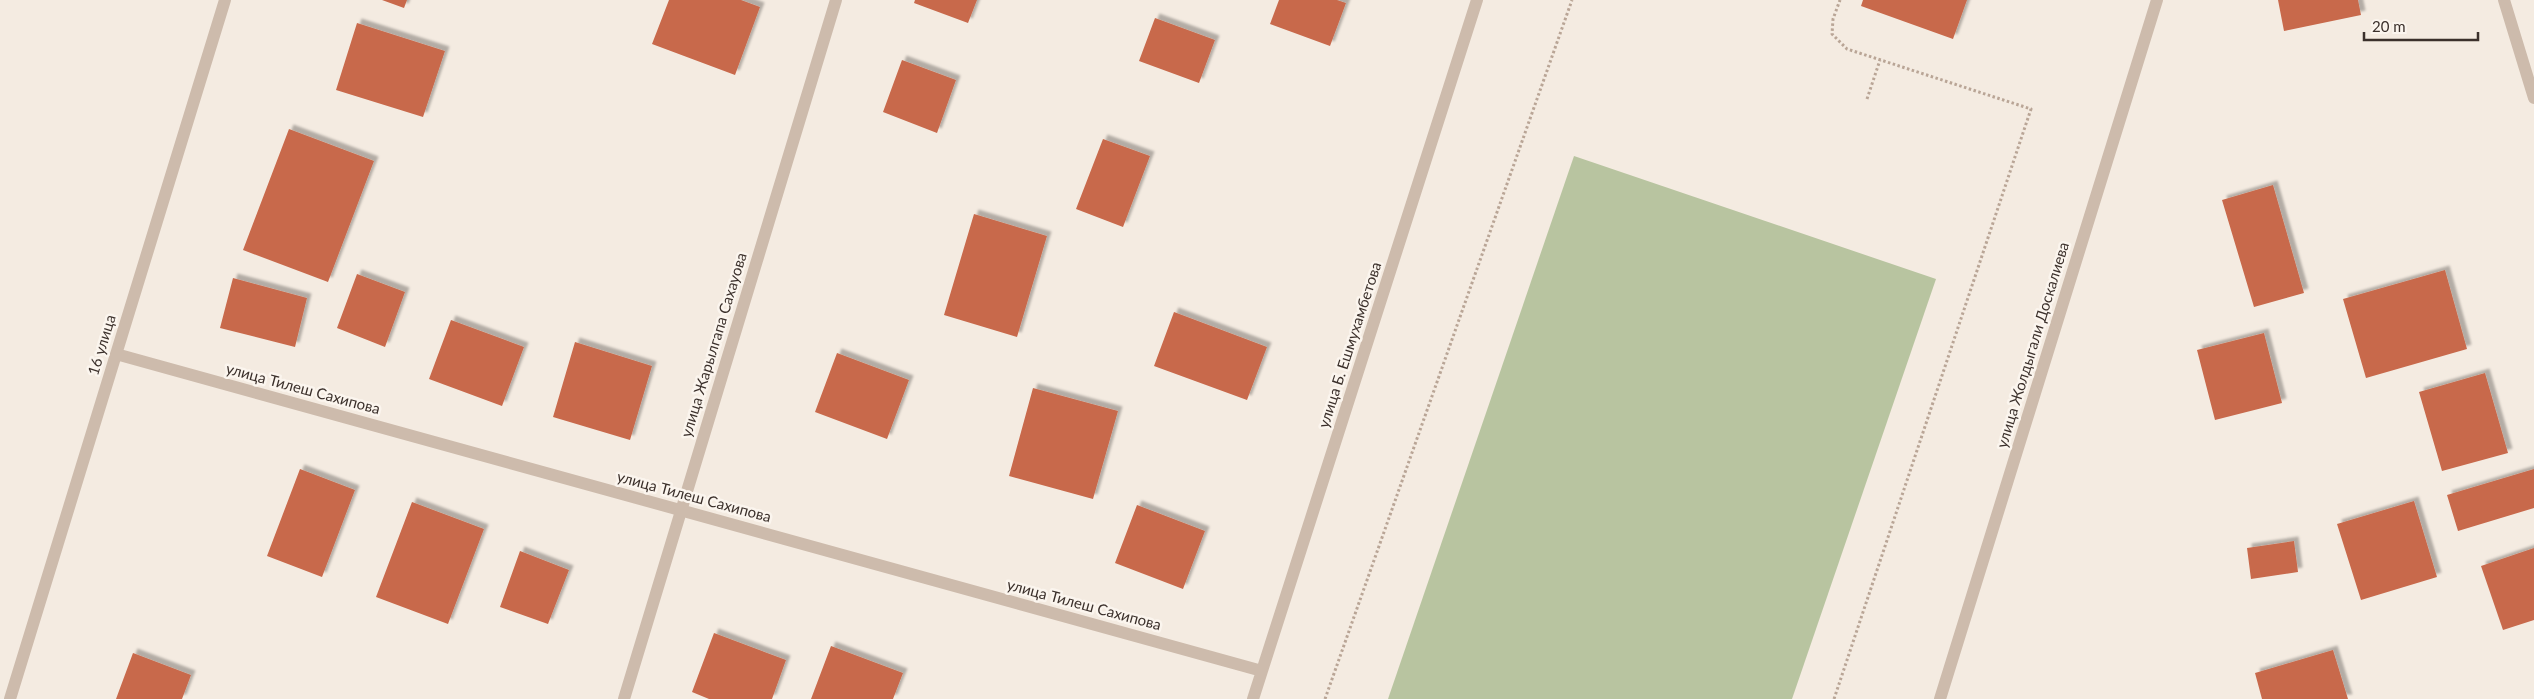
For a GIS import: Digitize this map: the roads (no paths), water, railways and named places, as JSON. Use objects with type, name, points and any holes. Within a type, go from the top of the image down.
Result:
[{"type":"street","name":"16 улица","points":[[10,699],[225,0]]},
{"type":"street","name":"улица Жарылгапа Сахауова","points":[[624,699],[836,0]]},
{"type":"street","name":"улица Б. Ешмухамбетова","points":[[1253,699],[1477,0]]},
{"type":"street","name":"улица Жолдыгали Доскалиева","points":[[1940,699],[2157,0]]},
{"type":"street","points":[[2504,0],[2534,98]]},
{"type":"street","name":"улица Тилеш Сахипова","points":[[116,354],[1262,671]]}]
